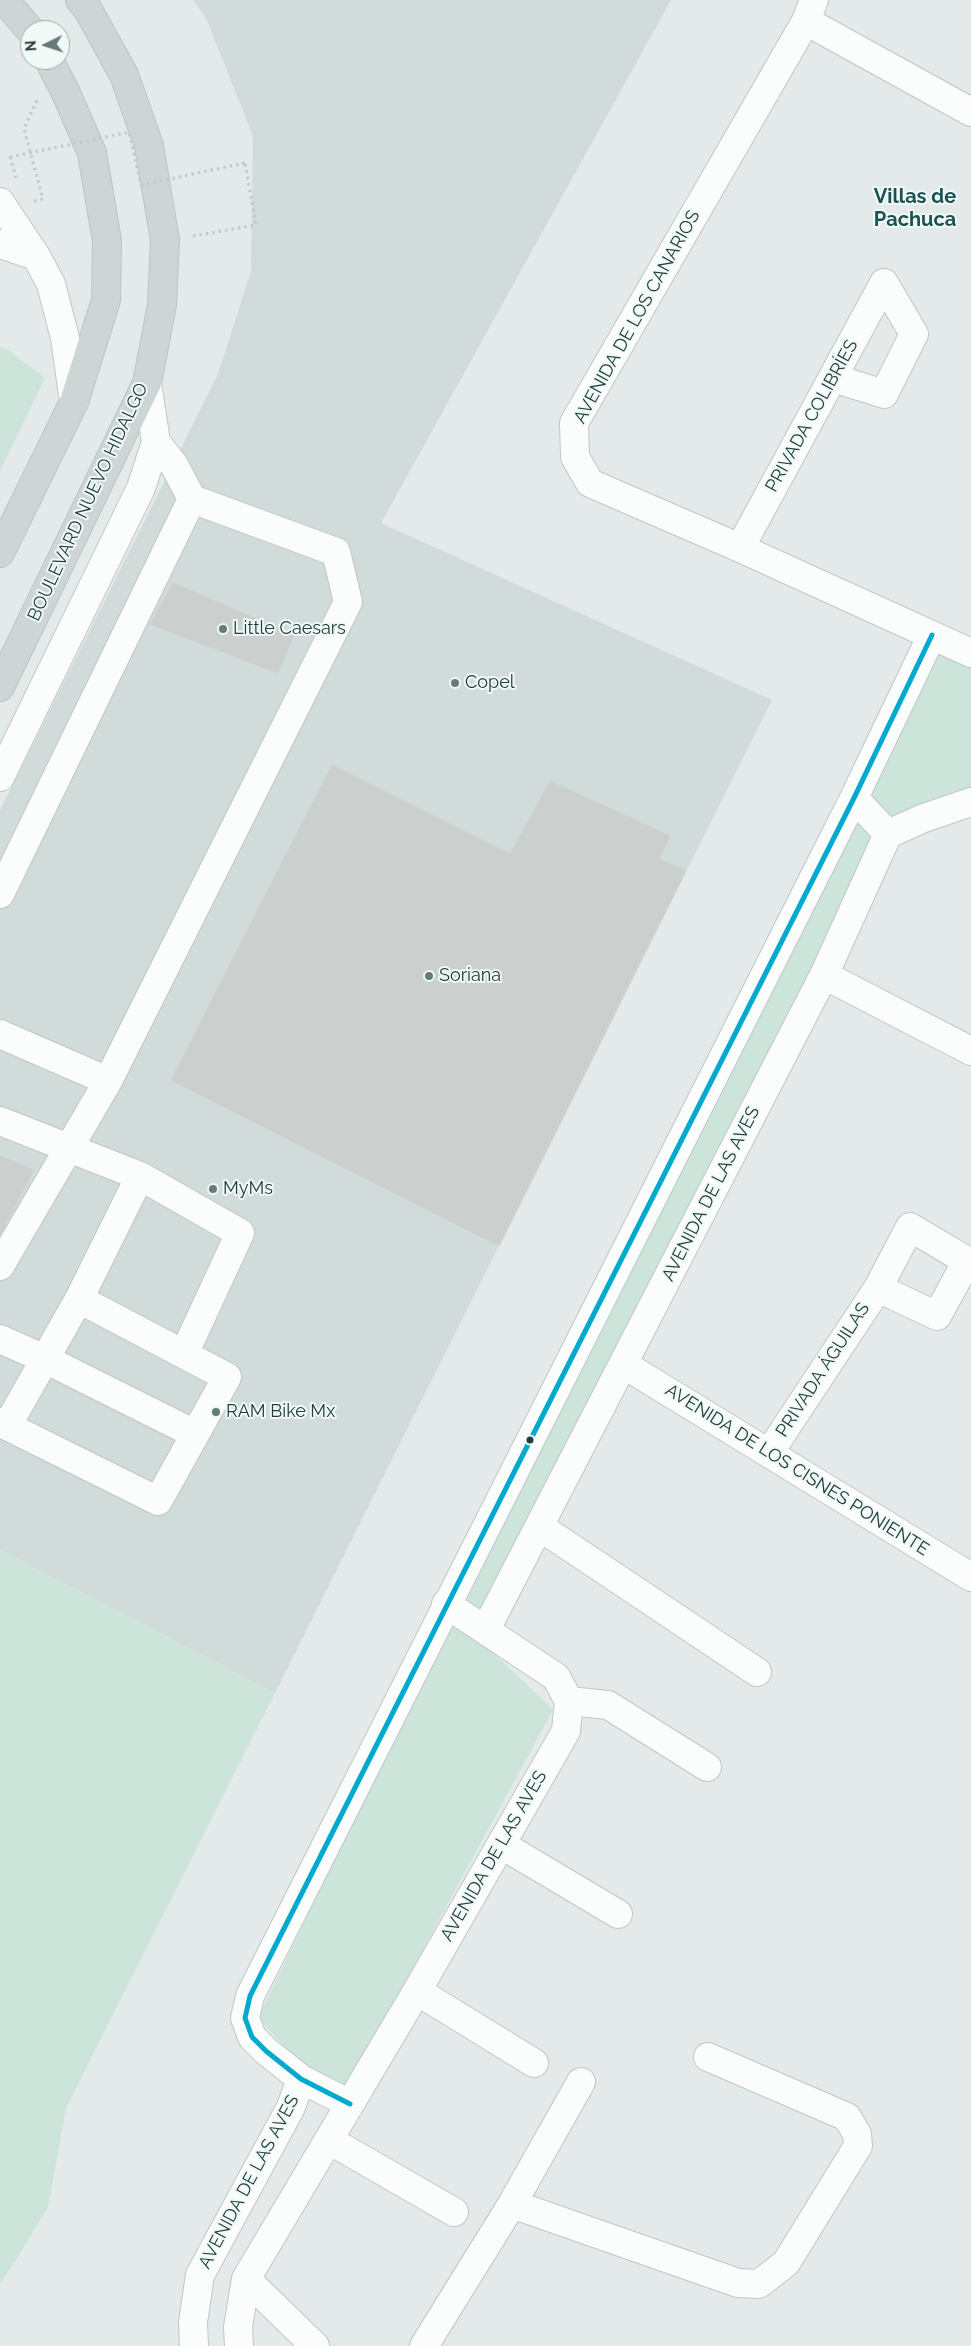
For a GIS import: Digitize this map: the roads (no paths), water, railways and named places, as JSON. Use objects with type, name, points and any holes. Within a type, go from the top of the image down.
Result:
[{"type":"main road","points":[[4,0],[21,20]]},
{"type":"main road","name":"BOULEVARD NUEVO HIDALGO","points":[[0,687],[147,383],[162,305],[165,240],[149,146],[124,75],[87,8],[80,0]]},
{"type":"main road","points":[[0,553],[74,402],[106,300],[107,241],[92,154],[54,70]]},
{"type":"street","points":[[810,11],[971,112]]},
{"type":"street","name":"AVENIDA DE LOS CANARIOS","points":[[810,11],[574,423],[575,457],[590,483],[740,548],[971,653]]},
{"type":"street","points":[[9,194],[36,256],[51,284],[65,338],[74,402]]},
{"type":"street","points":[[0,244],[36,256]]},
{"type":"street","name":"PRIVADA COLIBRÍES","points":[[740,548],[884,283],[914,334],[884,394],[833,378]]},
{"type":"street","points":[[0,777],[141,488],[156,442],[147,383]]},
{"type":"street","points":[[0,1266],[108,1081],[348,602],[336,552],[192,499],[174,465],[156,442]]},
{"type":"street","points":[[0,894],[192,499]]},
{"type":"street","name":"AVENIDA DE LAS AVES","points":[[350,2104],[301,2079],[266,2051],[252,2037],[245,2018],[250,1996],[854,798],[932,635]]},
{"type":"street","points":[[854,798],[888,834],[924,818],[971,802]]},
{"type":"street","name":"AVENIDA DE LAS AVES","points":[[486,1629],[824,975],[888,834]]},
{"type":"street","points":[[824,975],[971,1051]]},
{"type":"street","points":[[0,1034],[108,1081]]},
{"type":"street","points":[[0,1121],[140,1176],[240,1233],[184,1354]]},
{"type":"street","points":[[79,1299],[227,1377],[158,1501],[4,1424],[79,1299],[140,1176]]},
{"type":"street","name":"PRIVADA ÁGUILAS","points":[[769,1453],[878,1288]]},
{"type":"street","points":[[0,1339],[45,1358],[195,1434]]},
{"type":"street","name":"AVENIDA DE LOS CISNES PONIENTE","points":[[623,1364],[971,1577]]},
{"type":"street","points":[[540,1527],[757,1672]]},
{"type":"street","points":[[446,1604],[556,1677],[569,1701],[608,1705],[707,1767]]},
{"type":"street","name":"AVENIDA DE LAS AVES","points":[[239,2346],[238,2327],[246,2279],[417,1991],[566,1731],[569,1701]]},
{"type":"street","points":[[502,1845],[618,1914]]},
{"type":"street","points":[[417,1991],[534,2063]]},
{"type":"street","points":[[512,2204],[738,2283],[759,2284],[786,2263],[858,2146],[857,2134],[847,2117],[708,2057]]},
{"type":"street","name":"AVENIDA DE LAS AVES","points":[[194,2346],[193,2322],[200,2275],[291,2107],[301,2079]]},
{"type":"street","points":[[424,2346],[512,2204],[581,2082]]},
{"type":"street","points":[[328,2140],[454,2212]]},
{"type":"street","points":[[246,2279],[315,2346]]},
{"type":"place","name":"Little Caesars","points":[[223,629]]},
{"type":"place","name":"Copel","points":[[455,683]]},
{"type":"place","name":"Soriana","points":[[429,976]]},
{"type":"place","name":"MyMs","points":[[213,1189]]},
{"type":"place","name":"RAM Bike Mx","points":[[216,1412]]},
{"type":"district","name":"Villas de Pachuca","points":[[915,208]]}]
